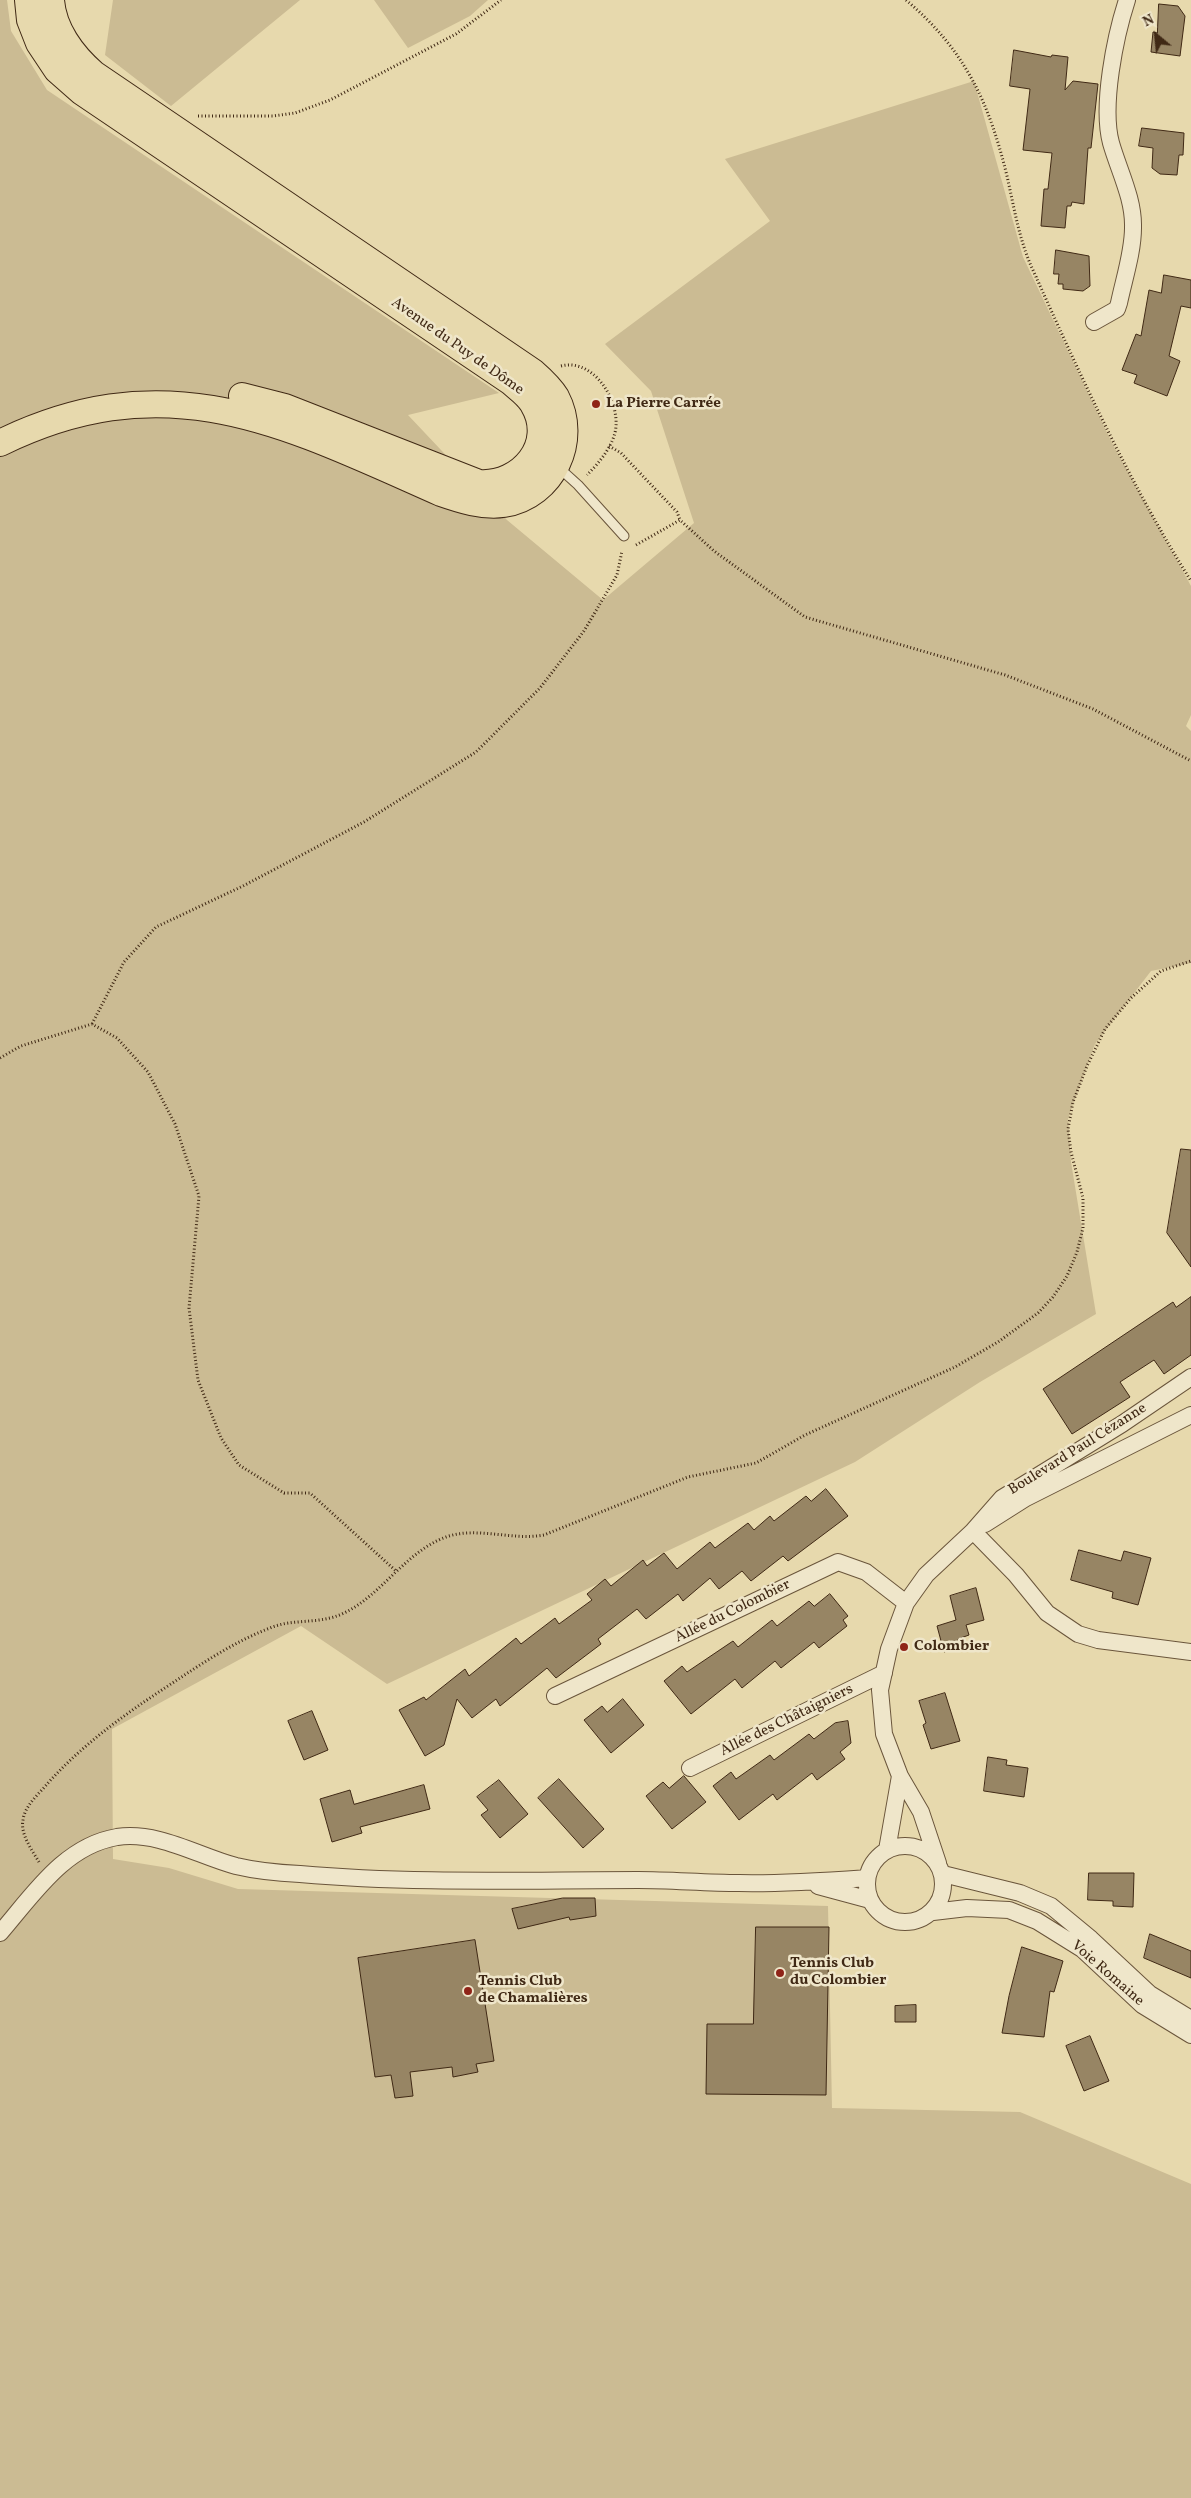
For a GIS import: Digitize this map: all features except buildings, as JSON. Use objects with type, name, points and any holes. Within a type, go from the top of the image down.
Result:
[{"type":"main road","name":"Avenue du Puy de Dôme","points":[[0,443],[42,425],[111,407],[152,403],[190,405],[233,412],[281,426],[441,493],[474,503],[503,504],[522,498],[546,481],[557,466],[563,446],[563,418],[556,397],[537,375],[225,176],[70,83],[57,70],[39,44],[30,20],[28,0]]},
{"type":"main road","points":[[51,0],[57,26],[67,44],[85,66],[107,84],[166,123],[225,176]]},
{"type":"main road","name":"Avenue du Puy de Dôme","points":[[0,423],[31,410],[108,389],[153,385],[196,387],[285,407],[479,483],[498,482],[511,478],[524,468],[536,450],[539,424],[534,405],[526,396],[225,176]]},
{"type":"main road","points":[[536,450],[557,466]]},
{"type":"street","points":[[1094,322],[1117,309],[1133,230],[1132,208],[1111,142],[1108,124],[1114,51],[1126,0]]},
{"type":"street","name":"Boulevard Paul Cézanne","points":[[940,1868],[921,1812],[900,1776],[884,1734],[880,1690],[894,1633],[906,1603],[926,1575],[972,1531],[1002,1498],[1122,1424],[1191,1377]]},
{"type":"street","name":"Boulevard Paul Cézanne","points":[[972,1531],[1026,1498],[1191,1415]]},
{"type":"street","points":[[972,1531],[1016,1575],[1048,1613],[1078,1634],[1098,1640],[1191,1652]]},
{"type":"street","name":"Allée du Colombier","points":[[555,1696],[838,1562],[866,1572],[906,1603]]},
{"type":"street","name":"Allée des Châtaigniers","points":[[690,1768],[884,1673]]},
{"type":"street","points":[[887,1850],[900,1776]]},
{"type":"street","points":[[0,1933],[47,1879],[74,1854],[92,1844],[118,1837],[138,1837],[164,1841],[236,1866],[328,1876],[470,1882],[642,1880],[741,1884],[867,1878]]},
{"type":"street","points":[[905,1845],[914,1846],[929,1853],[940,1868],[944,1885],[941,1899],[933,1912],[921,1920],[904,1923],[888,1919],[876,1910],[870,1900],[867,1878],[876,1858],[887,1850],[905,1845]]},
{"type":"street","name":"Voie Romaine","points":[[940,1868],[1020,1893],[1051,1906],[1091,1938],[1150,1994],[1191,2019]]},
{"type":"street","points":[[804,1882],[870,1900]]},
{"type":"street","name":"Voie Romaine","points":[[933,1912],[967,1908],[1009,1910],[1037,1921],[1082,1949],[1142,2005],[1191,2035]]},
{"type":"lane","points":[[557,466],[578,485],[624,536]]},
{"type":"path","points":[[166,123],[198,116],[273,116],[294,113],[330,100],[456,34],[501,0]]},
{"type":"path","points":[[906,0],[950,44],[980,92],[1004,165],[1019,230],[1032,268],[1121,456],[1163,536],[1191,581]]},
{"type":"path","points":[[537,375],[564,365],[575,365],[601,382],[610,394],[614,405],[616,427],[609,446],[600,462],[578,485]]},
{"type":"path","points":[[609,446],[620,453],[677,512],[680,520],[714,551],[805,617],[1005,675],[1094,709],[1191,761]]},
{"type":"path","points":[[634,546],[680,520]]},
{"type":"path","points":[[0,1058],[21,1046],[92,1024],[124,962],[156,927],[243,886],[364,822],[476,752],[540,688],[584,632],[617,574],[624,536]]},
{"type":"path","points":[[621,554],[628,550]]},
{"type":"path","points":[[47,1879],[28,1843],[22,1825],[23,1818],[36,1797],[92,1739],[153,1696],[224,1651],[273,1626],[323,1620],[344,1613],[358,1604],[396,1571],[431,1545],[446,1537],[472,1534],[524,1538],[544,1535],[688,1477],[714,1470],[749,1466],[812,1432],[955,1367],[1025,1323],[1046,1306],[1060,1287],[1072,1264],[1081,1240],[1084,1206],[1071,1152],[1068,1124],[1073,1102],[1090,1060],[1110,1021],[1130,998],[1161,971],[1191,961]]},
{"type":"path","points":[[92,1024],[117,1038],[148,1072],[175,1124],[199,1196],[189,1308],[198,1380],[221,1438],[239,1466],[284,1493],[310,1493],[396,1571]]},
{"type":"shaded area","points":[[0,0],[7,0],[11,31],[47,90],[499,393],[408,415],[507,520],[603,600],[694,523],[651,391],[605,344],[770,221],[725,159],[974,81],[1023,257],[1112,443],[1191,586],[1191,715],[1186,726],[1191,731],[1191,963],[1151,971],[1095,1044],[1068,1118],[1071,1162],[1096,1314],[980,1382],[855,1462],[387,1684],[301,1626],[112,1729],[113,1859],[169,1868],[238,1889],[828,1906],[832,2108],[1020,2112],[1191,2184],[1191,2498],[0,2498]]},
{"type":"shaded area","points":[[113,0],[300,0],[171,106],[105,55]]},
{"type":"shaded area","points":[[374,0],[488,0],[470,16],[408,48]]},
{"type":"place","name":"La Pierre Carrée","points":[[596,404]]},
{"type":"place","name":"Colombier","points":[[904,1647]]},
{"type":"place","name":"Tennis Club du Colombier","points":[[780,1973]]},
{"type":"place","name":"Tennis Club de Chamalières","points":[[468,1991]]}]
